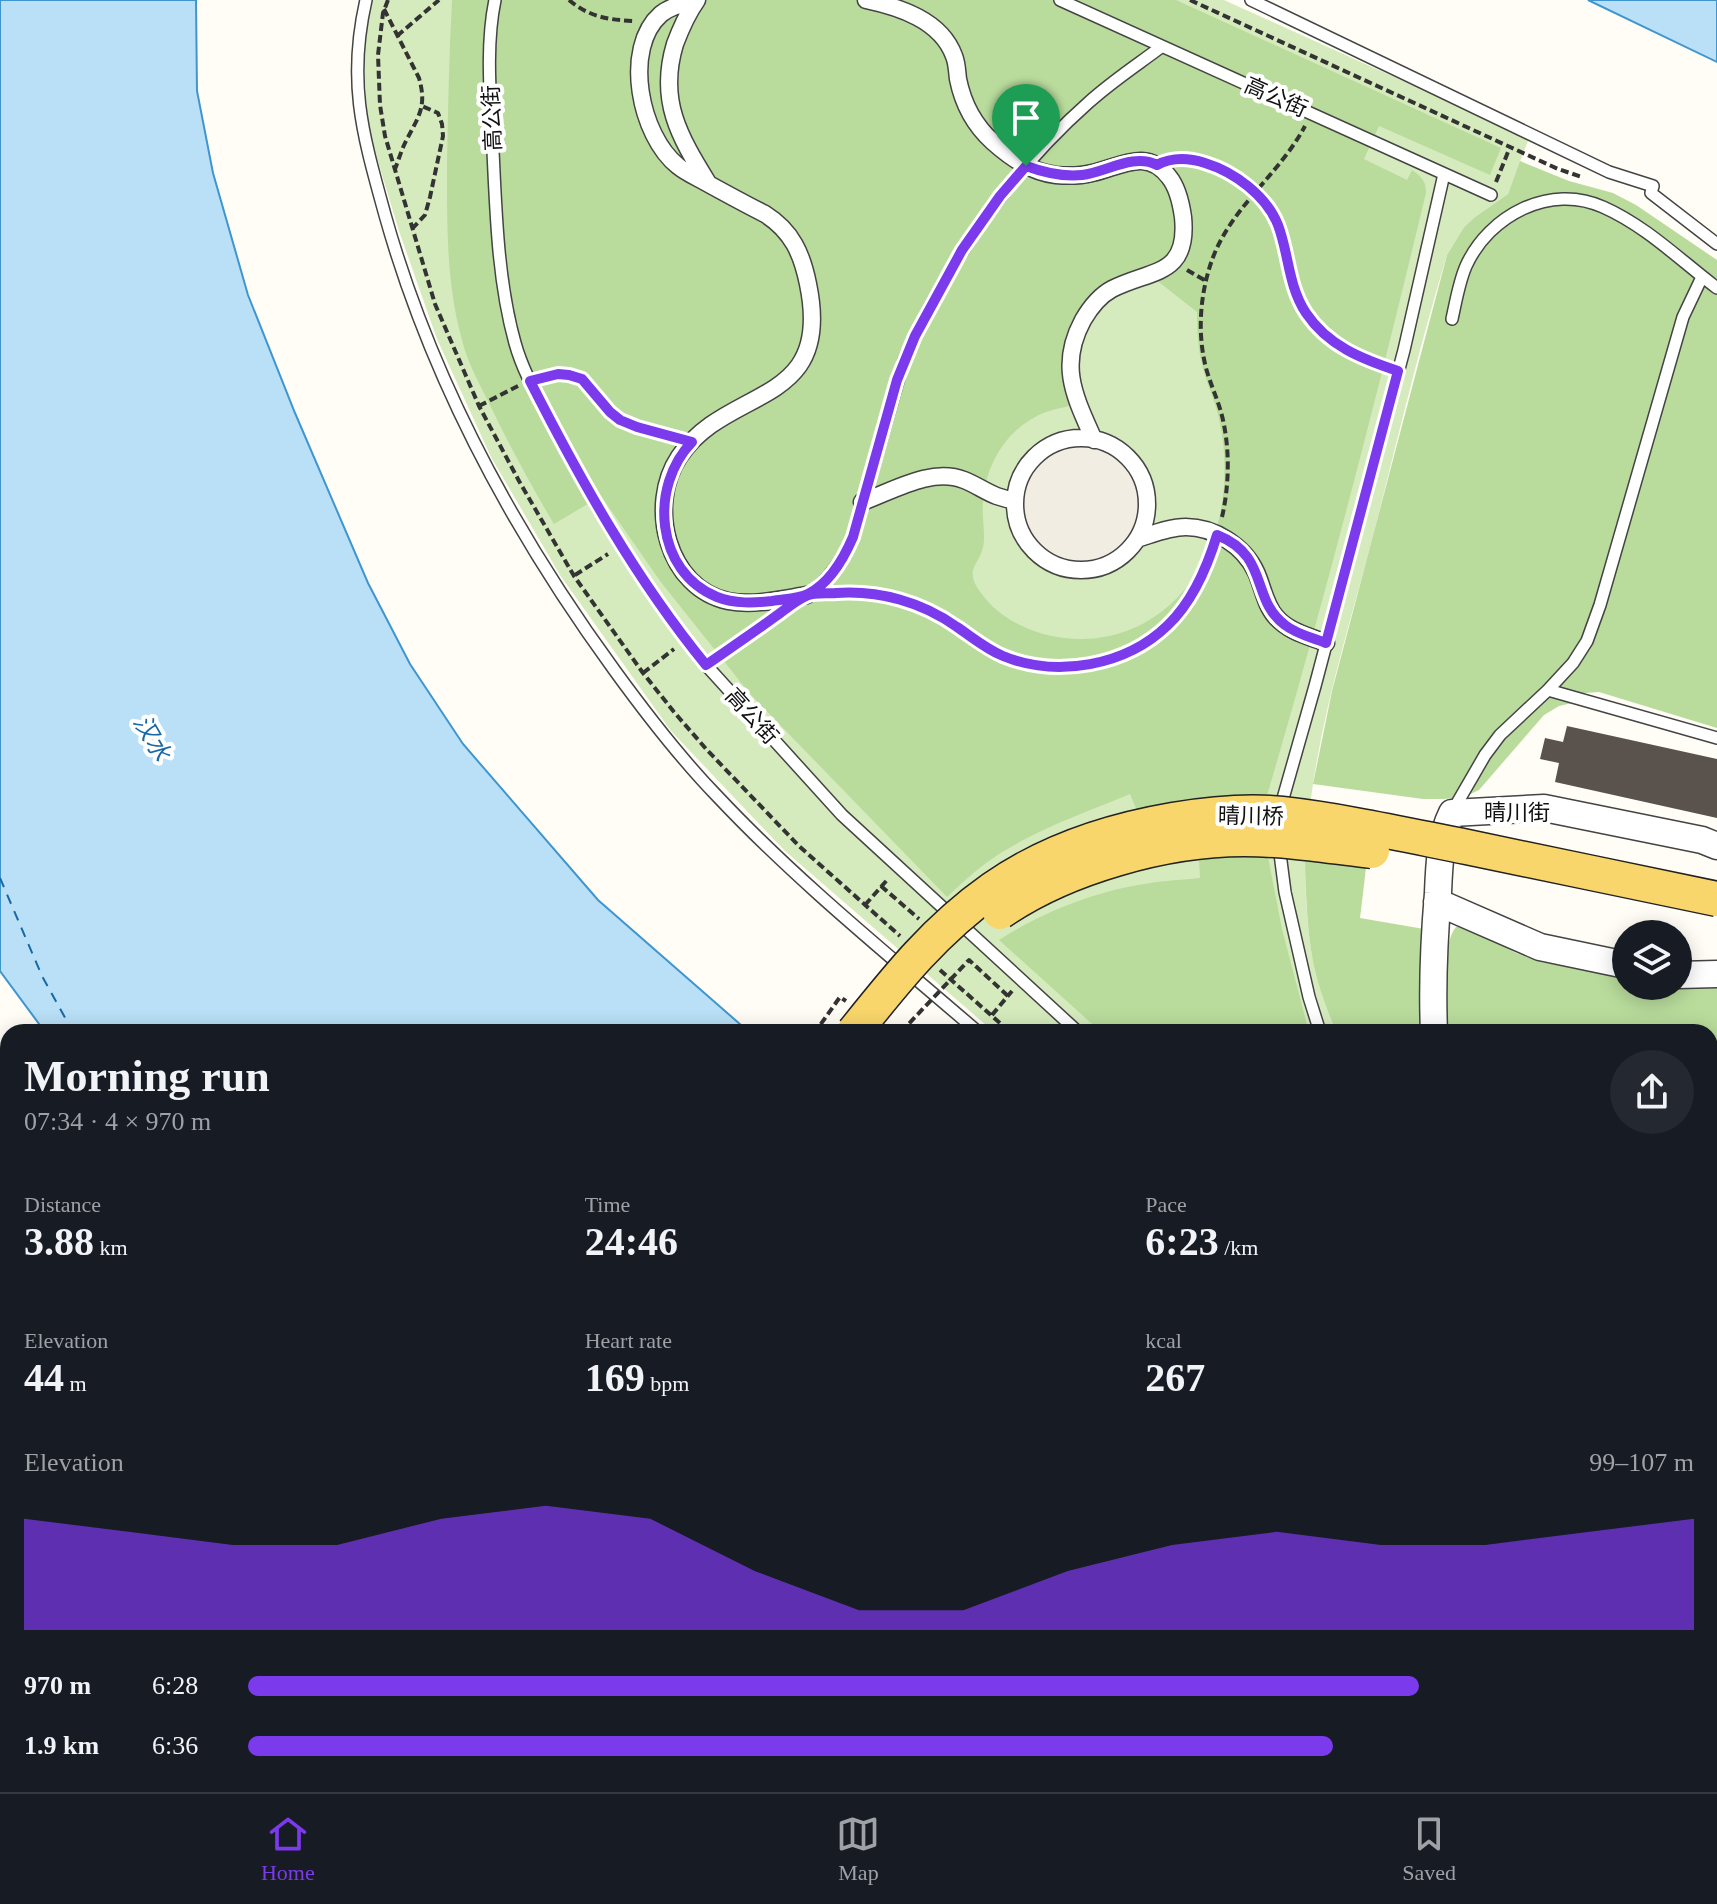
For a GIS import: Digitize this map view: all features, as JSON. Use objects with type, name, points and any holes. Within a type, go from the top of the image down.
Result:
[{"type":"main road","name":"晴川桥","points":[[853,1018],[904,970],[935,935],[994,888],[1068,848],[1101,836],[1133,827],[1210,814],[1281,814],[1717,899]]},
{"type":"main road","name":"晴川桥","points":[[889,1024],[926,979],[973,931],[1024,895],[1104,863],[1211,840],[1273,840],[1391,853],[1717,922]]},
{"type":"street","points":[[866,0],[900,9],[921,19],[947,42],[956,59],[963,98],[969,112],[989,138],[1026,166],[1046,174],[1069,176],[1142,160],[1157,165],[1171,179],[1178,192],[1183,235],[1173,261],[1163,269],[1113,289],[1100,298],[1081,324],[1072,348],[1070,370],[1073,391],[1094,440]]},
{"type":"street","points":[[697,1],[668,9],[648,31],[639,73],[642,101],[654,134],[664,152],[678,166],[778,222],[787,232],[804,264],[811,334],[800,366],[791,376],[778,387],[718,421],[692,442],[679,458],[665,494],[665,527],[676,561],[695,584],[709,593],[729,601],[765,601],[807,595]]},
{"type":"street","points":[[697,1],[683,23],[672,54],[669,100],[676,122],[709,184]]},
{"type":"street","points":[[654,134],[676,122]]},
{"type":"street","points":[[1070,440],[1094,440],[1127,458],[1141,478],[1145,515],[1137,539],[1117,560],[1090,570],[1075,570],[1061,567],[1036,553],[1020,529],[1015,500],[1028,465],[1046,448],[1070,440]]},
{"type":"street","points":[[862,502],[935,475],[962,479],[993,496],[1015,500]]},
{"type":"street","points":[[1137,539],[1182,527],[1196,528],[1234,544],[1252,563],[1266,601],[1277,618],[1288,628],[1326,643]]},
{"type":"street","name":"晴川街","points":[[1434,1024],[1437,902],[1443,837],[1452,813],[1544,808],[1702,840],[1717,846]]},
{"type":"street","points":[[1437,902],[1540,947],[1612,962]]},
{"type":"street","points":[[1692,975],[1717,974]]},
{"type":"lane","points":[[366,0],[356,63],[360,117],[401,268],[430,347],[449,388],[490,472],[552,580],[655,727],[716,796],[799,877],[969,1024]]},
{"type":"lane","name":"高公街","points":[[495,0],[490,76],[503,278],[515,346],[574,467],[619,545],[706,665],[842,815],[1069,1024]]},
{"type":"lane","name":"高公街","points":[[1060,0],[1444,174],[1493,190]]},
{"type":"lane","points":[[1251,0],[1609,172],[1653,186],[1651,193],[1717,244]]},
{"type":"lane","points":[[706,665],[807,595],[833,573],[853,537],[897,380],[915,336],[962,250],[1000,196],[1055,134],[1090,101],[1161,47]]},
{"type":"lane","points":[[1317,1024],[1280,865],[1280,807],[1398,371],[1444,174]]},
{"type":"lane","points":[[1452,319],[1466,266],[1480,244],[1496,227],[1527,206],[1562,198],[1605,207],[1651,235],[1717,288]]},
{"type":"lane","points":[[1452,813],[1500,735],[1573,663],[1587,641],[1683,317],[1702,277]]},
{"type":"lane","points":[[1548,690],[1717,738]]},
{"type":"path","points":[[397,36],[439,0]]},
{"type":"path","points":[[569,0],[584,12],[599,17],[653,23]]},
{"type":"path","points":[[1190,0],[1572,175],[1585,178]]},
{"type":"path","points":[[384,9],[423,91],[419,118],[405,142],[394,171]]},
{"type":"path","points":[[412,229],[420,222],[428,206],[443,136],[438,113],[422,106]]},
{"type":"path","points":[[807,595],[866,592],[889,596],[932,611],[995,652],[1022,663],[1047,667],[1110,659],[1136,648],[1168,625],[1192,596],[1204,572],[1217,535],[1226,489],[1224,424],[1202,346],[1202,305],[1206,281],[1228,225],[1288,155],[1311,112]]},
{"type":"path","points":[[1493,190],[1510,147]]},
{"type":"path","points":[[1157,165],[1180,159],[1196,160],[1238,177],[1255,193],[1278,225],[1292,284],[1307,314],[1320,330],[1351,353],[1398,371]]},
{"type":"path","points":[[530,381],[558,374],[582,379],[620,420],[692,442]]},
{"type":"path","points":[[479,406],[517,387]]},
{"type":"path","points":[[574,576],[609,553]]},
{"type":"path","points":[[643,673],[662,659]]},
{"type":"path","points":[[865,905],[881,886]]},
{"type":"path","points":[[909,1024],[969,960],[1008,996],[991,1015]]},
{"type":"path","points":[[821,1024],[840,997],[853,1018]]},
{"type":"green space","points":[[372,0],[1224,0],[1529,138],[1508,194],[1464,227],[1447,255],[1330,698],[1310,808],[1306,864],[1307,919],[1316,975],[1333,1024],[985,1024],[785,851],[671,731],[560,575],[491,457],[437,339],[373,145],[367,115],[364,65]]},
{"type":"green space","points":[[452,0],[1176,0],[1501,148],[1490,175],[1379,126],[1364,159],[1407,180],[1412,170],[1423,180],[1426,193],[1350,498],[1266,799],[1138,813],[1130,794],[1025,839],[994,858],[947,897],[750,694],[660,581],[601,496],[554,524],[477,378],[464,348],[457,318],[448,253],[447,208]],"holes":[[[1155,279],[1197,312],[1200,357],[1217,411],[1224,449],[1222,502],[1207,554],[1176,599],[1156,616],[1133,628],[1108,636],[1081,639],[1052,636],[1024,627],[991,605],[973,579],[974,567],[983,548],[985,487],[994,459],[1011,436],[1033,418],[1082,403],[1075,348],[1095,312],[1113,295]]]},
{"type":"green space","points":[[1520,161],[1569,181],[1613,193],[1717,260],[1717,728],[1599,692],[1585,693],[1572,703],[1544,715],[1479,790],[1464,797],[1423,799],[1313,784],[1332,691],[1447,255],[1464,227],[1508,194]]},
{"type":"green space","points":[[1268,857],[1282,929],[1307,1024],[1092,1024],[999,940],[1048,913],[1102,893],[1200,878],[1199,859]]},
{"type":"green space","points":[[1305,860],[1366,868],[1360,918],[1424,929],[1423,1024],[1333,1024],[1314,965]]},
{"type":"green space","points":[[1465,926],[1540,962],[1612,975],[1612,1000],[1692,1000],[1692,985],[1717,984],[1717,1024],[1445,1024],[1445,977],[1451,935],[1456,927]]},
{"type":"shaded area","points":[[1081,433],[1108,438],[1132,453],[1147,477],[1152,504],[1147,531],[1132,555],[1108,570],[1081,575],[1054,570],[1030,555],[1015,531],[1010,504],[1015,477],[1030,453],[1054,438]]},
{"type":"water","name":"汉水","points":[[0,0],[196,0],[197,91],[213,173],[248,295],[368,583],[410,664],[463,744],[598,900],[740,1024],[39,1024],[0,971]]},
{"type":"water","points":[[1588,0],[1717,0],[1717,62]]},
{"type":"building","points":[[1567,726],[1717,759],[1717,818],[1555,782],[1559,763],[1540,759],[1545,738],[1563,742]]},
{"type":"ferry route","points":[[0,878],[42,976],[69,1024]]},
{"type":"route","points":[[1026,166],[1000,196],[962,250],[915,336],[897,380],[853,537],[833,573],[807,595],[765,601],[729,601],[695,584],[676,561],[668,543],[664,509],[670,475],[692,442],[620,420],[582,379],[558,374],[530,381],[619,545],[706,665],[807,595],[851,592],[889,596],[932,611],[995,652],[1022,663],[1065,667],[1110,659],[1153,638],[1177,615],[1192,596],[1217,535],[1241,549],[1252,563],[1266,601],[1277,618],[1288,628],[1326,643],[1398,371],[1351,353],[1320,330],[1307,314],[1292,284],[1278,225],[1270,211],[1238,177],[1219,167],[1180,159],[1157,165],[1142,160],[1133,161],[1069,176],[1046,174],[1026,166]]}]
